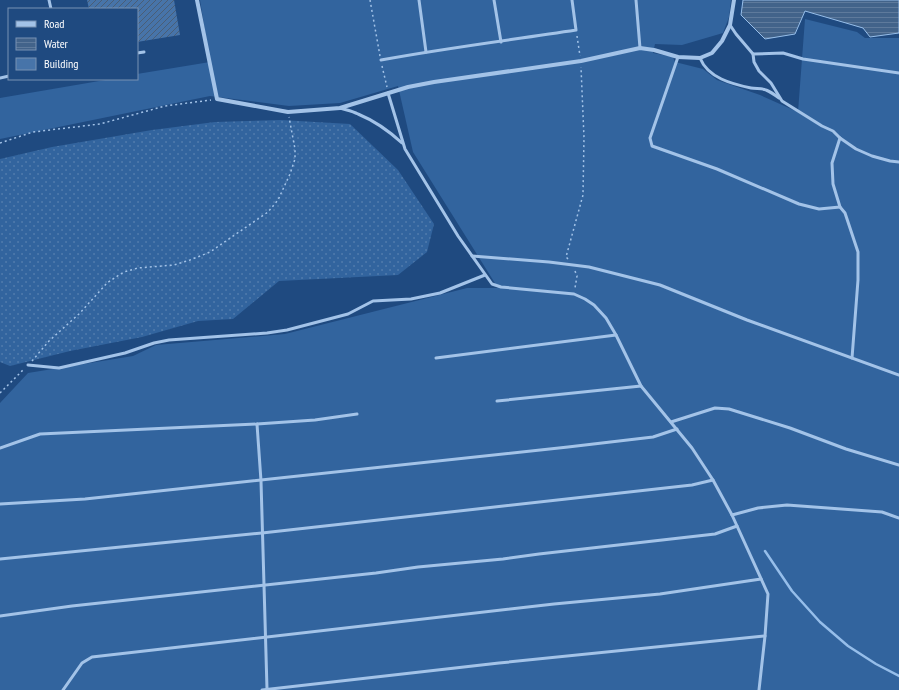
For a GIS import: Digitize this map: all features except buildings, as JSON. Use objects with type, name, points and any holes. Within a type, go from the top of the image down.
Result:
[{"type":"street","points":[[197,0],[217,99],[288,112],[340,108],[408,87],[580,61],[640,48],[654,50],[678,57],[700,58],[712,53],[722,41],[730,25],[734,0]]},
{"type":"lane","points":[[419,0],[426,52]]},
{"type":"lane","points":[[494,0],[501,42]]},
{"type":"lane","points":[[381,60],[576,30],[572,0]]},
{"type":"lane","points":[[636,0],[640,48]]},
{"type":"lane","points":[[730,25],[753,54],[754,62],[759,71],[771,83],[782,100]]},
{"type":"lane","points":[[138,53],[144,52]]},
{"type":"lane","points":[[753,54],[783,53],[803,59],[899,73]]},
{"type":"lane","points":[[678,57],[650,138],[652,146],[717,169],[800,204],[819,209],[840,207]]},
{"type":"lane","points":[[700,58],[703,64],[717,77],[742,86],[765,89],[822,126],[833,131],[856,149],[872,156],[899,162]]},
{"type":"lane","points":[[388,93],[404,145],[458,236],[492,284],[501,288],[574,294],[594,305],[606,318],[616,335],[641,386],[692,448],[713,480],[732,515],[768,594],[759,690]]},
{"type":"lane","points":[[340,108],[357,113],[369,119],[391,133],[404,145]]},
{"type":"lane","points":[[840,138],[832,163],[833,184],[840,207],[845,213],[858,252],[858,280],[852,358]]},
{"type":"lane","points":[[472,256],[549,262],[589,267],[660,285],[747,320],[899,375]]},
{"type":"lane","points":[[28,365],[59,368],[125,353],[154,343],[169,340],[267,333],[287,330],[348,314],[373,301],[411,299],[440,293],[485,274]]},
{"type":"lane","points":[[436,358],[616,335]]},
{"type":"lane","points":[[497,401],[641,386]]},
{"type":"lane","points":[[671,422],[715,408],[729,409],[790,428],[846,449],[899,465]]},
{"type":"lane","points":[[0,448],[40,434],[257,424],[315,420],[357,414]]},
{"type":"lane","points":[[257,424],[261,481],[267,689]]},
{"type":"lane","points":[[0,504],[85,499],[568,447],[653,437],[677,429]]},
{"type":"lane","points":[[0,559],[262,533],[692,485],[713,480]]},
{"type":"lane","points":[[732,515],[758,508],[786,505],[882,512],[899,518]]},
{"type":"lane","points":[[0,616],[72,606],[376,573],[418,567],[503,559],[715,534],[737,526]]},
{"type":"lane","points":[[63,690],[82,663],[92,657],[554,604],[660,594],[762,579]]},
{"type":"lane","points":[[262,690],[491,664],[765,636]]},
{"type":"path","points":[[370,0],[388,93]]},
{"type":"path","points":[[574,294],[577,276],[566,257],[583,195],[584,138],[580,61],[576,30]]},
{"type":"path","points":[[0,143],[33,132],[100,124],[165,106],[217,99]]},
{"type":"path","points":[[0,393],[49,341],[108,283],[119,275],[138,268],[174,265],[210,252],[268,212],[278,200],[295,159],[295,149],[288,112]]},
{"type":"shaded area","points":[[200,0],[731,0],[729,17],[723,33],[682,45],[655,44],[653,53],[673,57],[675,62],[703,69],[717,80],[760,95],[798,112],[805,19],[857,32],[865,38],[899,38],[899,690],[0,690],[0,403],[28,373],[133,356],[156,345],[285,334],[467,288],[498,288],[413,152],[398,86],[340,103],[289,106],[210,96],[0,139],[0,98],[105,80],[138,80],[138,74],[210,62]]},
{"type":"shaded area","points":[[281,120],[350,124],[398,170],[434,224],[427,252],[398,275],[279,281],[233,319],[198,321],[142,337],[70,351],[10,366],[0,362],[0,159],[52,147],[152,130],[215,122]]},
{"type":"water","points":[[743,0],[899,0],[899,33],[870,37],[863,28],[805,11],[795,34],[765,39],[741,15]]},
{"type":"waterway","points":[[765,551],[792,591],[820,622],[848,646],[876,664],[899,676]]}]
